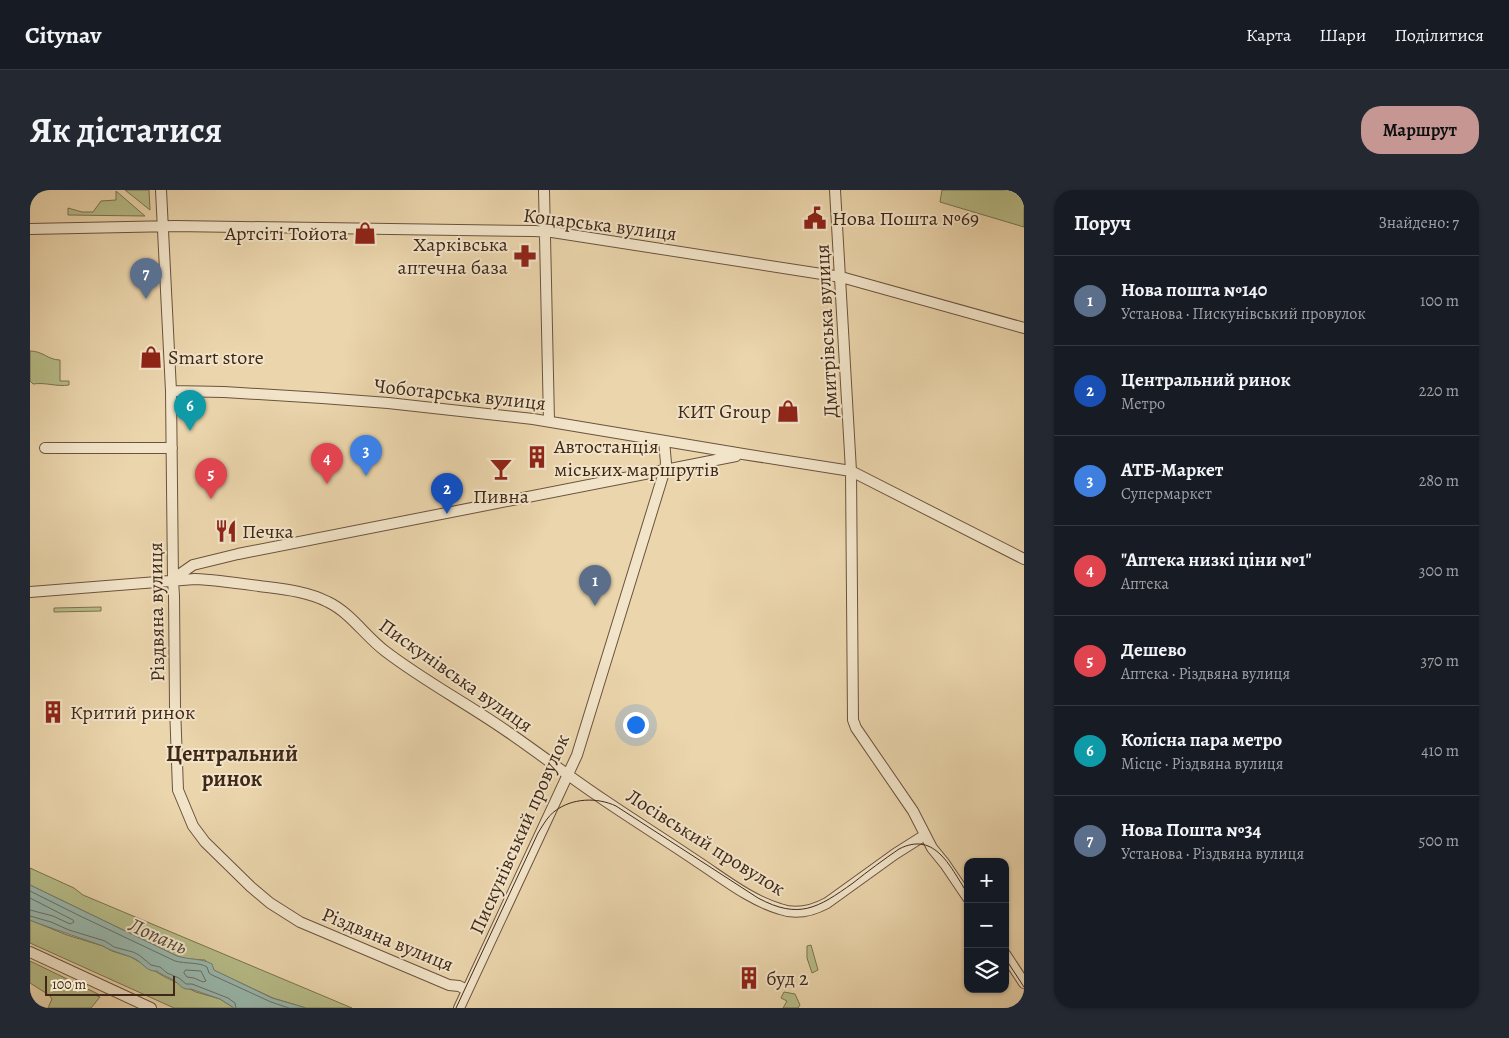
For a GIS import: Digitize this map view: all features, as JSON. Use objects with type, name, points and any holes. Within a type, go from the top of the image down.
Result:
[{"type":"street","name":"Різдвяна вулиця","points":[[161,190],[171,391],[172,580],[174,596],[178,790],[194,826],[205,842],[270,903],[300,922],[449,985],[459,986],[467,990]]},
{"type":"street","points":[[544,190],[550,421]]},
{"type":"street","name":"Дмитрівська вулиця","points":[[835,190],[850,471],[853,720],[856,728],[913,811],[934,850],[964,892]]},
{"type":"street","name":"Коцарська вулиця","points":[[30,229],[162,226],[544,232],[841,277],[1024,328]]},
{"type":"street","name":"Чоботарська вулиця","points":[[171,391],[224,392],[360,401],[550,421],[850,471],[1024,559]]},
{"type":"street","name":"Пискунівський провулок","points":[[459,1008],[577,755],[665,469],[664,441]]},
{"type":"street","points":[[45,448],[172,448]]},
{"type":"street","name":"Чоботарська вулиця","points":[[172,580],[193,565],[238,554],[743,454]]},
{"type":"street","name":"Пискунівська вулиця","points":[[30,592],[172,580],[214,580],[301,592],[327,601],[339,608],[394,658],[508,732],[567,774]]},
{"type":"street","name":"Лосівський провулок","points":[[567,774],[755,899],[786,911],[806,911],[827,903],[925,835]]},
{"type":"street","points":[[906,847],[920,846],[934,850]]},
{"type":"street","points":[[30,952],[151,1008]]},
{"type":"street","points":[[1009,960],[1024,983]]},
{"type":"green space","points":[[125,190],[149,190],[150,210]]},
{"type":"green space","points":[[942,190],[1024,190],[1024,227],[940,202]]},
{"type":"green space","points":[[116,191],[145,216],[68,215],[68,208],[82,212],[93,212],[101,201],[116,200]]},
{"type":"green space","points":[[30,351],[60,360],[60,381],[69,381],[69,385],[33,384],[30,381]]},
{"type":"green space","points":[[101,607],[101,611],[54,612],[54,608]]},
{"type":"green space","points":[[30,868],[74,888],[83,895],[352,1008],[306,1008],[273,998],[213,970],[205,960],[187,959],[177,956],[30,885]]},
{"type":"green space","points":[[30,920],[131,957],[165,977],[196,992],[220,999],[234,1008],[174,1008],[30,943]]},
{"type":"green space","points":[[811,945],[818,970],[812,973],[807,958],[807,946]]},
{"type":"green space","points":[[30,961],[98,994],[97,996],[100,997],[91,1008],[48,1008],[52,999],[30,983]]},
{"type":"green space","points":[[784,992],[795,994],[800,1005],[798,1008],[783,1008],[787,1001],[781,998]]},
{"type":"water","points":[[30,885],[177,956],[208,962],[212,964],[214,970],[272,998],[306,1008],[234,1008],[220,999],[184,988],[133,958],[30,920]]},
{"type":"tram line","points":[[456,1008],[538,833],[552,813],[569,803],[577,801],[601,801],[616,806],[758,898],[772,905],[785,908],[797,910],[818,905],[841,892],[899,849],[912,844],[923,844],[933,848],[948,864],[964,888]]},
{"type":"tram line","points":[[1009,964],[1024,987]]},
{"type":"place","name":"Нова Пошта №69","points":[[815,218]]},
{"type":"place","name":"Артсіті Тойота","points":[[365,233]]},
{"type":"place","name":"Харківська аптечна база","points":[[525,256]]},
{"type":"place","name":"Нова Пошта №34","points":[[146,299]]},
{"type":"place","name":"Smart store","points":[[151,357]]},
{"type":"place","name":"КИТ Group","points":[[788,411]]},
{"type":"place","name":"Колісна пара метро","points":[[190,431]]},
{"type":"place","name":"Автостанція міських маршрутів","points":[[537,457]]},
{"type":"place","name":"Пивна","points":[[501,469]]},
{"type":"place","name":"АТБ-Маркет","points":[[366,476]]},
{"type":"place","name":"\"Аптека низкі ціни №1\"","points":[[327,484]]},
{"type":"place","name":"Дешево","points":[[211,499]]},
{"type":"place","name":"Центральний ринок","points":[[447,514]]},
{"type":"place","name":"Печка","points":[[226,531]]},
{"type":"place","name":"Нова пошта №140","points":[[595,606]]},
{"type":"place","name":"Критий ринок","points":[[53,712]]},
{"type":"place","name":"буд 2","points":[[749,978]]},
{"type":"district","name":"Центральний ринок","points":[[232,766]]},
{"type":"water label","name":"Лопань","points":[[158,936]]}]
